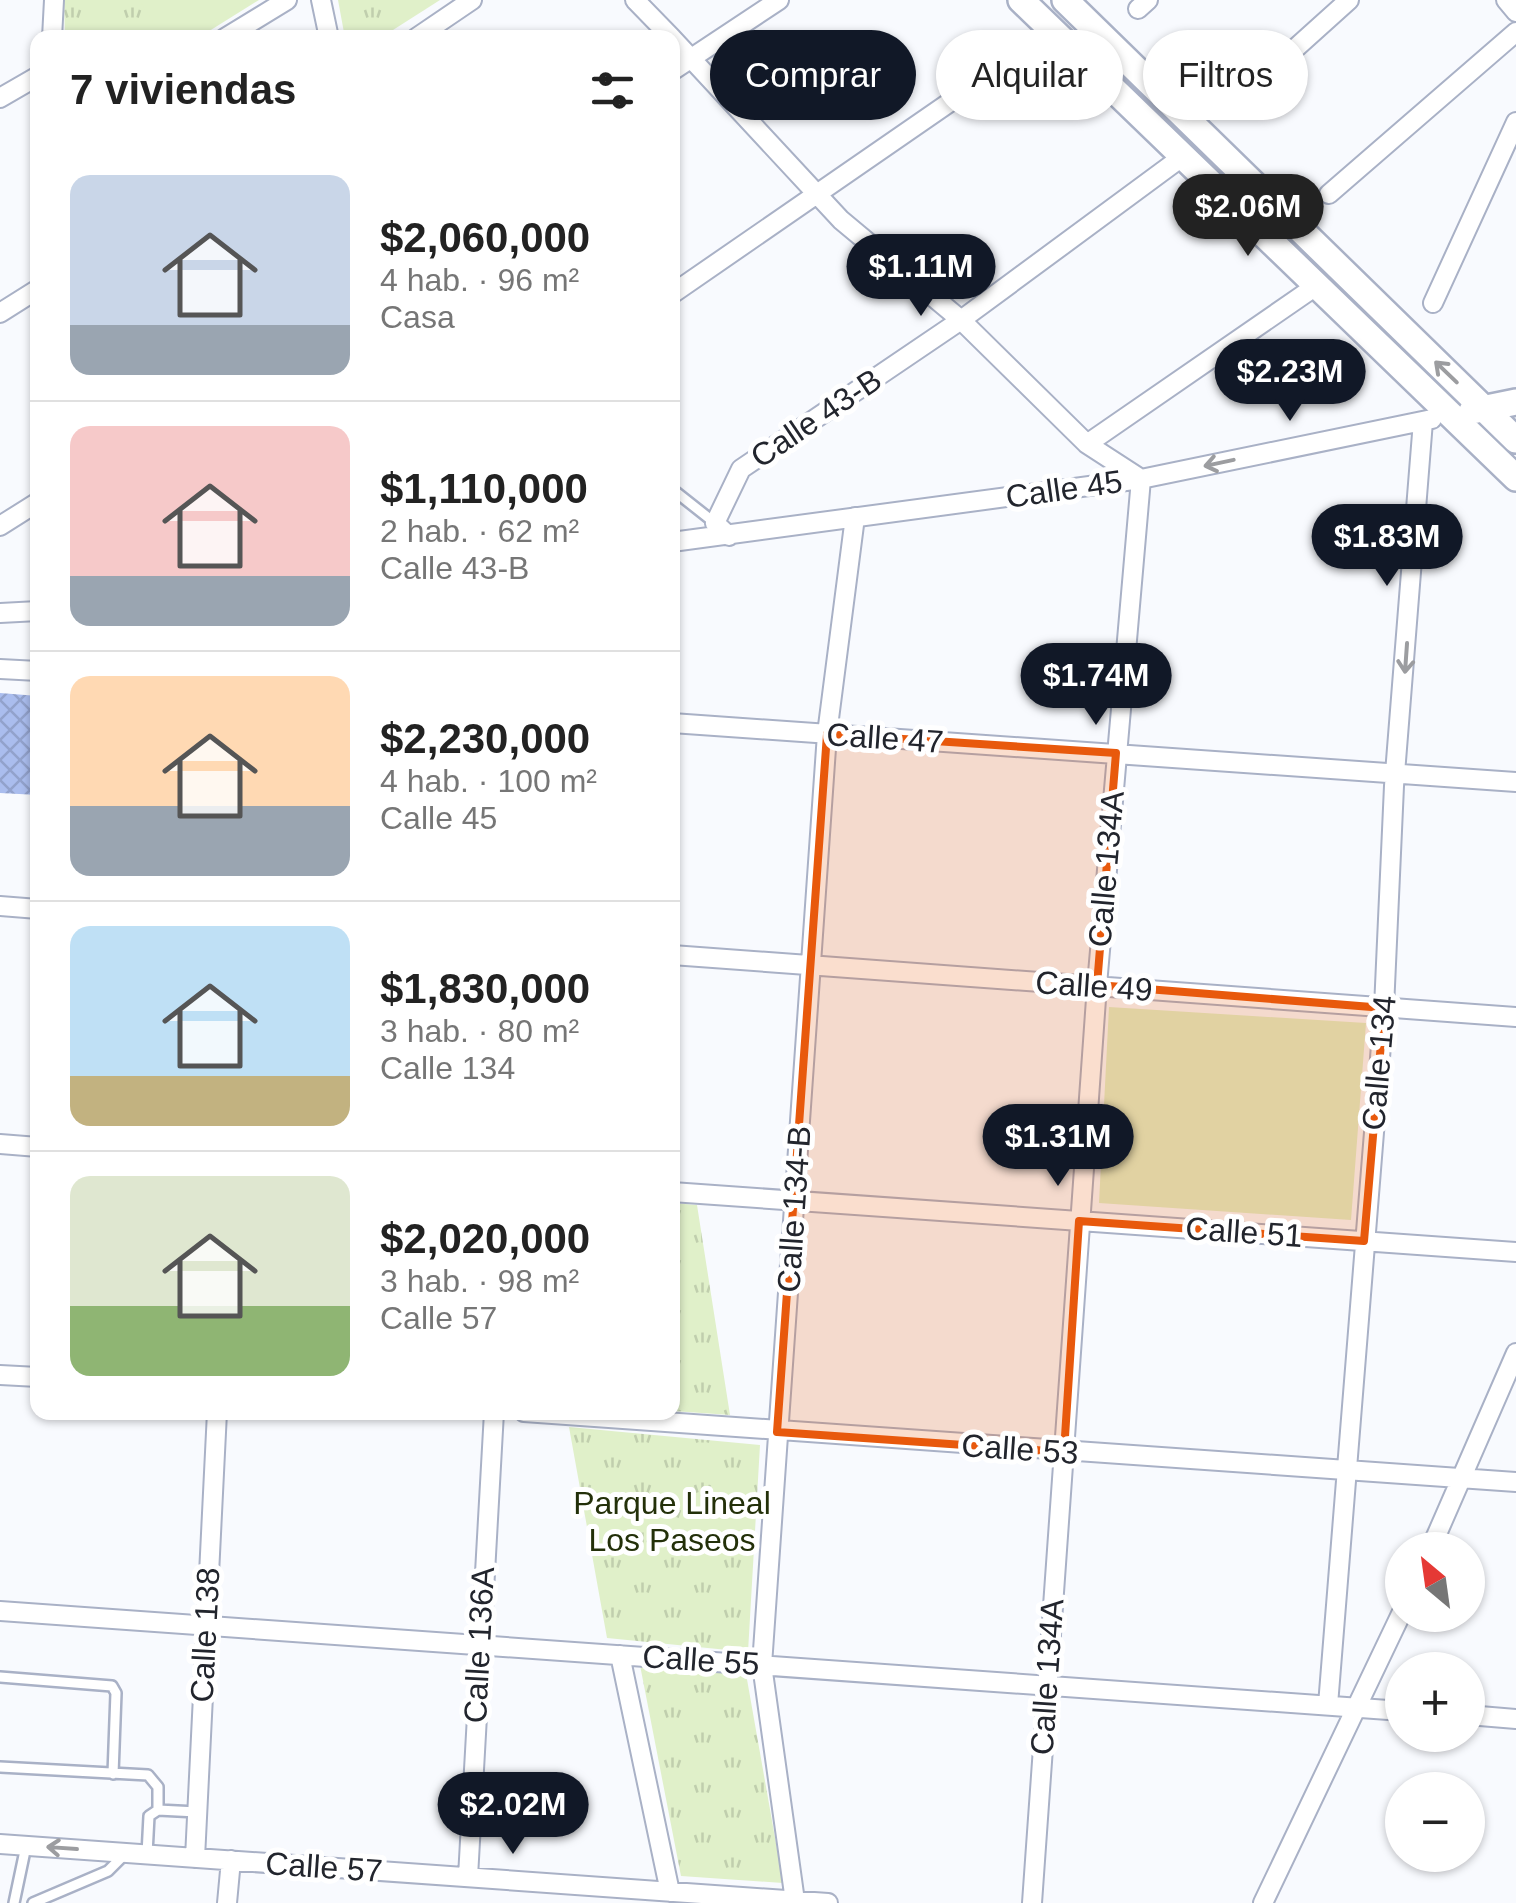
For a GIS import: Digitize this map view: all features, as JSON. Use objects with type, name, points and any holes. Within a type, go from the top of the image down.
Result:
[{"type":"main road","points":[[1021,0],[1052,30]]},
{"type":"main road","points":[[1065,0],[1484,409],[1512,431]]},
{"type":"main road","points":[[1123,99],[1516,478]]},
{"type":"main road","points":[[1451,413],[1516,402]]},
{"type":"main road","points":[[1477,438],[1512,431]]},
{"type":"street","points":[[52,30],[54,0]]},
{"type":"street","points":[[238,30],[287,0]]},
{"type":"street","points":[[321,0],[327,30]]},
{"type":"street","points":[[428,30],[472,0]]},
{"type":"street","points":[[635,0],[664,30]]},
{"type":"street","points":[[680,66],[779,0]]},
{"type":"street","points":[[1308,36],[1348,0]]},
{"type":"street","points":[[1506,0],[1516,12]]},
{"type":"street","points":[[1329,194],[1516,32]]},
{"type":"street","points":[[680,46],[817,196],[962,320],[1088,444],[1141,479]]},
{"type":"street","points":[[0,98],[30,81]]},
{"type":"street","points":[[680,289],[936,113]]},
{"type":"street","points":[[1433,303],[1516,122]]},
{"type":"street","name":"Calle 43-B","points":[[722,530],[741,468],[962,320],[1182,157]]},
{"type":"street","points":[[1088,444],[1316,286]]},
{"type":"street","points":[[0,313],[30,294]]},
{"type":"street","name":"Calle 45","points":[[680,540],[722,530],[855,517],[1141,479],[1451,413]]},
{"type":"street","name":"Calle 134","points":[[1328,1705],[1384,1008],[1396,774],[1423,421]]},
{"type":"street","name":"Calle 134A","points":[[1032,1903],[1079,1220],[1141,479]]},
{"type":"street","points":[[0,526],[30,507]]},
{"type":"street","name":"Calle 134-B","points":[[795,1900],[762,1665],[797,1201],[808,968],[827,734],[855,517]]},
{"type":"street","points":[[0,613],[30,611]]},
{"type":"street","points":[[0,669],[30,671]]},
{"type":"street","name":"Calle 47","points":[[680,725],[1516,782]]},
{"type":"street","points":[[0,906],[30,908]]},
{"type":"street","name":"Calle 49","points":[[680,956],[1516,1017]]},
{"type":"street","points":[[0,1144],[30,1146]]},
{"type":"street","name":"Calle 51","points":[[680,1188],[797,1201],[1516,1252]]},
{"type":"street","points":[[1438,1532],[1516,1352]]},
{"type":"street","points":[[0,1375],[30,1377]]},
{"type":"street","name":"Calle 138","points":[[194,1858],[217,1420]]},
{"type":"street","name":"Calle 136A","points":[[468,1877],[493,1420]]},
{"type":"street","name":"Calle 53","points":[[625,1420],[1516,1482]]},
{"type":"street","name":"Calle 55","points":[[0,1611],[1385,1710]]},
{"type":"street","points":[[1264,1903],[1393,1632]]},
{"type":"street","points":[[620,1654],[670,1892]]},
{"type":"street","points":[[1485,1717],[1516,1719]]},
{"type":"street","name":"Calle 57","points":[[0,1844],[468,1877],[580,1894],[670,1892],[828,1903]]},
{"type":"street","points":[[227,1903],[230,1860]]},
{"type":"lane","points":[[680,496],[722,530]]},
{"type":"lane","points":[[0,1677],[112,1686],[116,1693],[112,1774]]},
{"type":"lane","points":[[0,1766],[148,1776],[158,1788],[158,1810]]},
{"type":"lane","points":[[147,1854],[149,1816],[158,1810],[197,1812]]},
{"type":"lane","points":[[14,1903],[26,1846]]},
{"type":"lane","points":[[33,1903],[108,1870],[127,1853]]},
{"type":"highlighted area","points":[[827,734],[1116,753],[1097,985],[1384,1008],[1364,1241],[1079,1221],[1064,1452],[777,1432]]},
{"type":"green space","points":[[64,0],[259,0],[211,30],[65,30]]},
{"type":"green space","points":[[139,0],[246,0],[197,30],[158,30]]},
{"type":"green space","points":[[338,0],[440,0],[393,30],[344,30]]},
{"type":"green space","points":[[1109,1007],[1366,1023],[1351,1220],[1099,1203]]},
{"type":"green space","name":"Parque Lineal Los Paseos","points":[[680,1204],[697,1205],[730,1415],[680,1411]]},
{"type":"green space","name":"Parque Lineal Los Paseos","points":[[569,1427],[760,1445],[748,1652],[607,1638]]},
{"type":"green space","points":[[639,1660],[745,1668],[783,1883],[681,1876]]},
{"type":"building","points":[[0,693],[30,695],[30,795],[0,793]]}]
